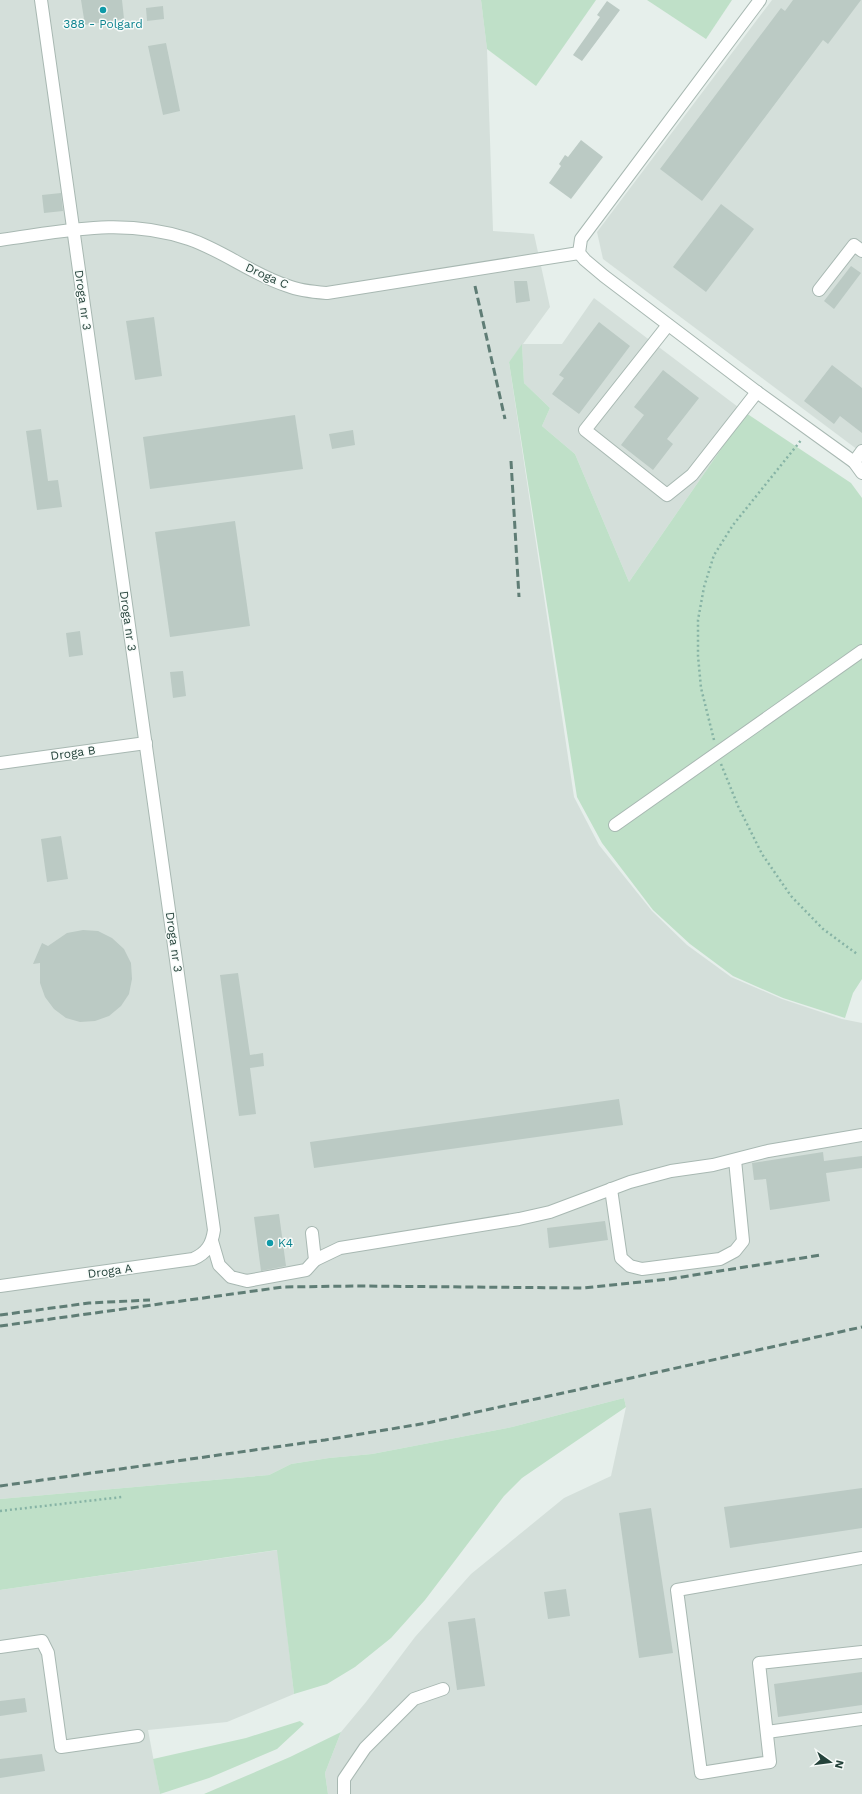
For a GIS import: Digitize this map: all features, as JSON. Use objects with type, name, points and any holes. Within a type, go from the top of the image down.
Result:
[{"type":"street","name":"Droga nr 3","points":[[41,0],[211,1208],[214,1230],[212,1241],[219,1265],[231,1276],[247,1281],[306,1270],[315,1260],[340,1248],[519,1219],[550,1212],[630,1182],[670,1172],[735,1160],[768,1151],[862,1135]]},
{"type":"street","points":[[760,0],[581,238],[580,253],[585,260],[604,276],[668,325],[808,430],[854,462],[862,473]]},
{"type":"street","name":"Droga C","points":[[0,240],[94,226],[122,226],[169,233],[196,242],[270,280],[289,287],[327,293],[580,253]]},
{"type":"street","points":[[819,290],[854,245],[862,251]]},
{"type":"street","points":[[668,325],[585,430],[667,495],[692,474],[757,392]]},
{"type":"street","points":[[854,462],[862,451]]},
{"type":"street","points":[[615,825],[862,651]]},
{"type":"street","name":"Droga B","points":[[0,763],[146,743]]},
{"type":"street","points":[[612,1189],[621,1258],[630,1266],[642,1269],[720,1259],[735,1251],[743,1241],[735,1160]]},
{"type":"street","points":[[312,1233],[315,1260]]},
{"type":"street","name":"Droga A","points":[[0,1286],[194,1259],[207,1251],[212,1241]]},
{"type":"street","points":[[862,1558],[677,1590],[701,1773],[770,1762],[759,1663],[862,1652]]},
{"type":"street","points":[[0,1647],[42,1641],[48,1653],[62,1748],[138,1736]]},
{"type":"street","points":[[344,1794],[344,1779],[365,1748],[414,1699],[444,1689]]},
{"type":"street","points":[[767,1732],[862,1719]]},
{"type":"path","points":[[808,430],[733,525],[714,555],[704,587],[698,620],[701,688],[717,753],[738,806],[762,854],[791,896],[823,929],[857,954]]},
{"type":"path","points":[[0,1511],[122,1497]]},
{"type":"shaded area","points":[[0,0],[481,0],[487,49],[493,231],[534,234],[550,307],[523,344],[562,344],[594,298],[746,413],[629,582],[575,454],[542,426],[550,408],[524,383],[522,345],[509,362],[574,797],[599,845],[652,911],[687,945],[731,977],[782,999],[842,1019],[862,1023],[862,1794],[328,1794],[325,1773],[341,1732],[366,1702],[415,1637],[471,1574],[564,1498],[611,1476],[626,1407],[624,1398],[512,1427],[372,1454],[329,1458],[291,1464],[269,1475],[0,1499]]},
{"type":"shaded area","points":[[772,0],[862,0],[862,453],[603,259],[597,232]]},
{"type":"shaded area","points":[[278,1550],[294,1694],[227,1722],[148,1730],[160,1794],[0,1794],[0,1590]]},
{"type":"green space","points":[[481,0],[596,0],[536,86],[487,49]]},
{"type":"green space","points":[[647,0],[732,0],[706,39]]},
{"type":"green space","points":[[522,344],[524,383],[550,408],[542,426],[575,454],[629,582],[746,413],[851,483],[862,498],[862,979],[853,993],[845,1018],[783,998],[733,976],[690,944],[653,910],[602,843],[577,797],[509,362]]},
{"type":"green space","points":[[624,1398],[626,1407],[522,1478],[504,1496],[425,1600],[391,1638],[355,1667],[327,1684],[294,1694],[277,1550],[0,1590],[0,1499],[269,1475],[291,1464],[329,1458],[372,1454],[512,1427]]},
{"type":"green space","points":[[300,1721],[304,1724],[277,1749],[209,1778],[160,1794],[153,1759],[246,1738]]},
{"type":"green space","points":[[341,1732],[325,1773],[328,1794],[204,1794],[290,1757]]},
{"type":"building","name":"388 - Polgard","points":[[81,0],[122,0],[124,19],[85,25]]},
{"type":"building","points":[[793,0],[861,0],[828,44],[823,40],[702,201],[660,169],[781,8],[785,11]]},
{"type":"building","points":[[607,1],[620,10],[582,61],[573,55],[600,17],[597,15]]},
{"type":"building","points":[[163,6],[164,19],[147,21],[146,8]]},
{"type":"building","points":[[166,43],[180,111],[163,115],[148,46]]},
{"type":"building","points":[[581,140],[603,157],[571,199],[549,183],[561,166],[559,164],[565,155],[568,157]]},
{"type":"building","points":[[61,193],[63,211],[44,213],[42,195]]},
{"type":"building","points":[[721,204],[754,229],[706,292],[673,267]]},
{"type":"building","points":[[851,266],[861,273],[834,309],[824,301]]},
{"type":"building","points":[[514,281],[527,281],[530,301],[516,303]]},
{"type":"building","points":[[154,317],[162,376],[135,380],[126,321]]},
{"type":"building","points":[[599,322],[630,346],[579,414],[552,394],[564,378],[559,375]]},
{"type":"building","points":[[832,365],[862,388],[862,433],[840,416],[834,424],[804,401]]},
{"type":"building","points":[[663,370],[699,398],[667,439],[673,444],[653,470],[621,445],[644,415],[634,407]]},
{"type":"building","points":[[295,415],[303,469],[150,489],[143,437]]},
{"type":"building","points":[[41,429],[48,481],[58,480],[62,507],[37,510],[26,431]]},
{"type":"building","points":[[353,430],[355,445],[332,449],[329,434]]},
{"type":"building","points":[[235,521],[250,626],[170,637],[155,532]]},
{"type":"building","points":[[80,631],[83,655],[69,657],[66,633]]},
{"type":"building","points":[[183,671],[186,696],[173,698],[170,672]]},
{"type":"building","points":[[61,836],[68,879],[47,882],[41,839]]},
{"type":"building","points":[[83,930],[98,931],[112,938],[124,949],[131,963],[132,979],[129,994],[121,1006],[109,1016],[95,1021],[80,1022],[66,1018],[54,1009],[45,997],[40,983],[40,963],[33,964],[42,943],[48,946],[67,933]]},
{"type":"building","points":[[238,973],[250,1055],[263,1053],[264,1066],[250,1068],[256,1114],[239,1116],[220,975]]},
{"type":"building","points":[[619,1099],[623,1125],[314,1168],[310,1142]]},
{"type":"building","points":[[823,1152],[824,1161],[862,1156],[862,1168],[826,1173],[830,1201],[770,1210],[766,1179],[754,1180],[752,1163]]},
{"type":"building","name":"K4","points":[[279,1214],[286,1266],[261,1271],[254,1217]]},
{"type":"building","points":[[605,1221],[608,1240],[549,1248],[547,1228]]},
{"type":"building","points":[[862,1488],[862,1528],[730,1548],[724,1507]]},
{"type":"building","points":[[651,1508],[673,1653],[639,1658],[619,1513]]},
{"type":"building","points":[[566,1589],[570,1616],[548,1619],[544,1592]]},
{"type":"building","points":[[475,1618],[485,1686],[457,1690],[448,1622]]},
{"type":"building","points":[[862,1672],[862,1705],[778,1717],[774,1684]]},
{"type":"building","points":[[25,1698],[27,1712],[0,1716],[0,1701]]},
{"type":"building","points":[[42,1754],[45,1771],[0,1778],[0,1759]]},
{"type":"railway","points":[[475,286],[505,419]]},
{"type":"railway","points":[[511,461],[519,597]]},
{"type":"railway","points":[[0,1326],[283,1287],[356,1286],[584,1288],[669,1279],[821,1255]]},
{"type":"railway","points":[[0,1315],[89,1303],[150,1300]]},
{"type":"railway","points":[[0,1486],[325,1440],[427,1423],[862,1327]]},
{"type":"place","name":"388 - Polgard","points":[[103,10]]},
{"type":"place","name":"K4","points":[[270,1243]]}]
